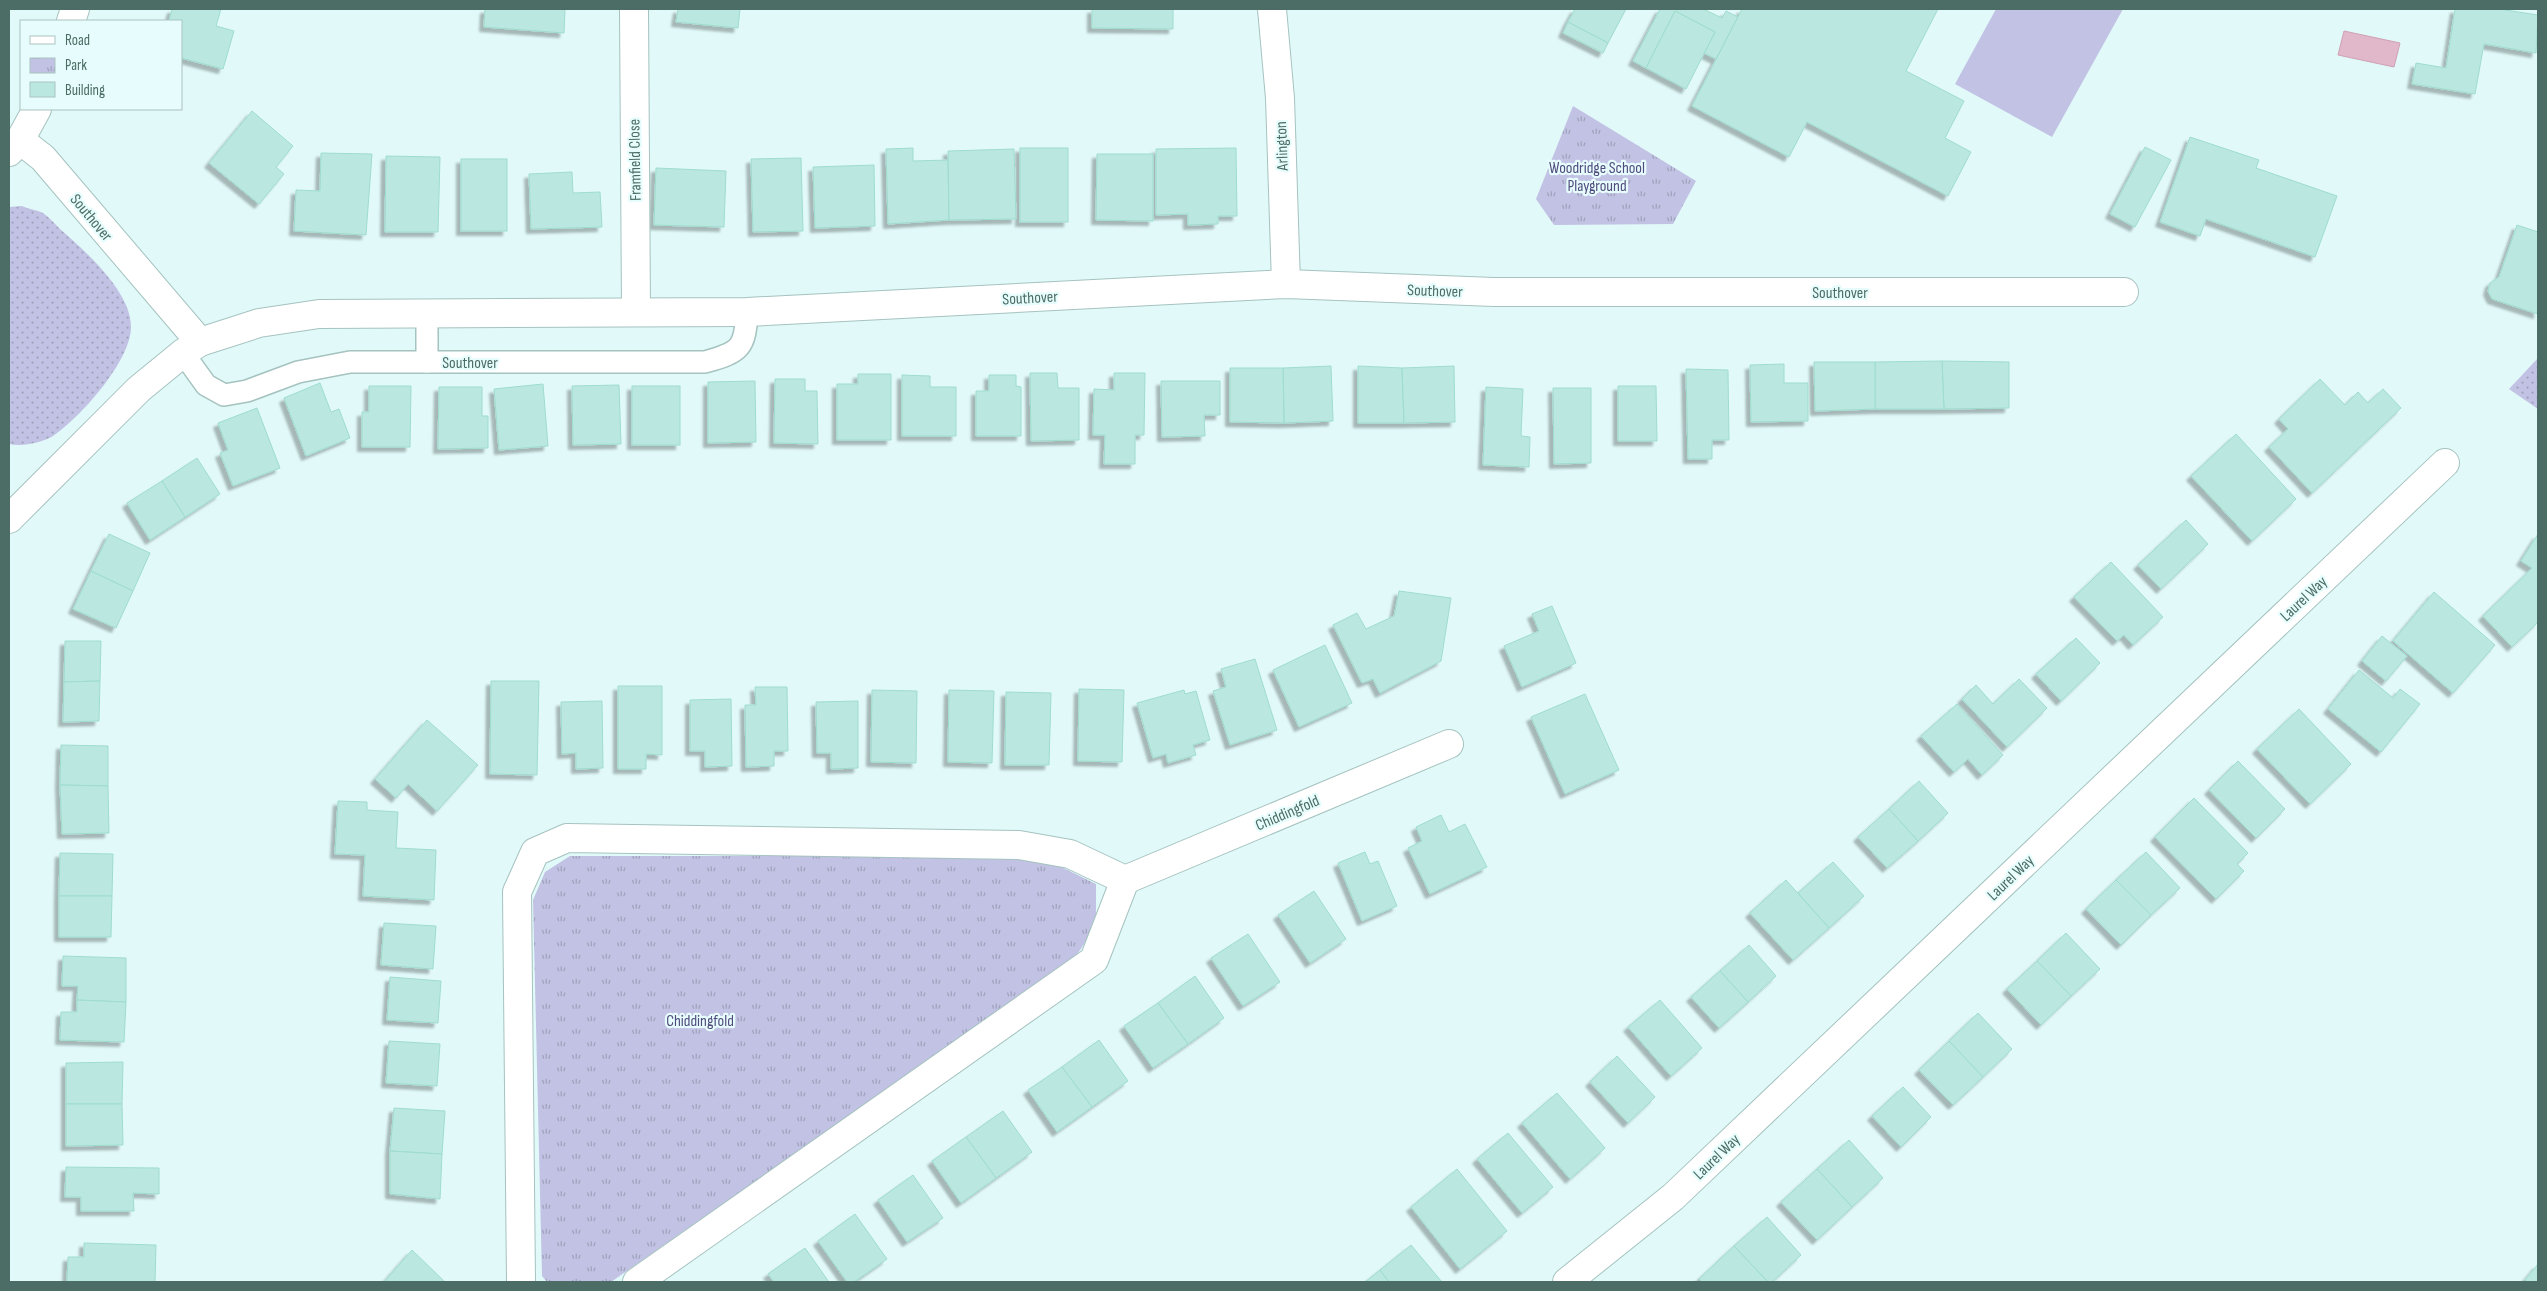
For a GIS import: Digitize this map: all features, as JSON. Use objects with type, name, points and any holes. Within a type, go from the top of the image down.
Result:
[{"type":"street","name":"Framfield Close","points":[[634,9],[636,311]]},
{"type":"street","name":"Arlington","points":[[1272,9],[1280,98],[1286,284]]},
{"type":"street","points":[[15,146],[36,110]]},
{"type":"street","name":"Southover","points":[[15,146],[44,158],[192,347]]},
{"type":"street","name":"Southover","points":[[9,519],[132,395],[192,347],[259,323],[318,314],[427,311],[747,312],[1286,284],[1494,292],[2124,292]]},
{"type":"street","name":"Laurel Way","points":[[1567,1282],[1673,1197],[2445,463]]},
{"type":"street","name":"Chiddingfold","points":[[1125,880],[1449,744]]},
{"type":"street","points":[[521,1282],[517,892],[535,852],[567,838],[1019,845],[1070,854],[1125,880],[1094,960],[637,1282]]},
{"type":"lane","points":[[427,311],[428,362]]},
{"type":"lane","name":"Southover","points":[[192,347],[206,385],[224,395],[247,391],[298,372],[350,362],[705,362],[731,355],[745,338],[747,312]]},
{"type":"green space","points":[[1996,9],[2123,9],[2052,137],[1955,84]]},
{"type":"green space","name":"Woodridge School Playground","points":[[1573,106],[1696,181],[1673,224],[1554,225],[1536,199]]},
{"type":"green space","points":[[22,206],[45,215],[94,260],[124,300],[131,328],[122,357],[102,388],[89,403],[64,428],[53,436],[25,445],[9,444],[9,207]]},
{"type":"green space","points":[[2538,358],[2538,409],[2509,389]]},
{"type":"green space","name":"Chiddingfold","points":[[996,854],[1047,860],[1096,884],[1096,926],[1074,959],[611,1282],[547,1282],[542,1276],[533,900],[545,872],[570,856],[943,856]]},
{"type":"shaded area","points":[[2344,31],[2400,43],[2394,67],[2338,55]]},
{"type":"building","points":[[172,9],[221,9],[216,26],[234,31],[223,69],[182,58],[182,20],[169,20]]},
{"type":"building","points":[[485,9],[565,9],[564,33],[484,27]]},
{"type":"building","points":[[678,9],[740,9],[738,28],[676,22]]},
{"type":"building","points":[[1092,9],[1173,9],[1173,29],[1092,28]]},
{"type":"building","points":[[1575,9],[1626,9],[1608,43],[1568,22]]},
{"type":"building","points":[[1660,9],[1703,9],[1722,18],[1726,11],[1738,17],[1716,59],[1704,53],[1715,32],[1675,11],[1646,68],[1633,61]]},
{"type":"building","points":[[1742,9],[1938,9],[1906,71],[1964,101],[1945,138],[1971,152],[1948,196],[1807,122],[1789,157],[1692,106]]},
{"type":"building","points":[[2455,9],[2499,9],[2538,15],[2536,53],[2484,44],[2475,94],[2412,84],[2416,63],[2446,68]]},
{"type":"building","points":[[1675,11],[1715,32],[1686,89],[1646,68]]},
{"type":"building","points":[[1568,22],[1608,43],[1603,53],[1563,33]]},
{"type":"building","points":[[252,111],[293,146],[276,167],[284,174],[259,204],[209,163]]},
{"type":"building","points":[[2190,137],[2259,160],[2256,168],[2337,196],[2315,257],[2206,219],[2200,236],[2160,222]]},
{"type":"building","points":[[2145,147],[2171,160],[2135,227],[2110,214]]},
{"type":"building","points":[[913,148],[913,161],[948,160],[949,220],[888,224],[886,149]]},
{"type":"building","points":[[1020,148],[1068,148],[1068,222],[1020,222]]},
{"type":"building","points":[[1236,148],[1237,216],[1218,216],[1218,224],[1188,225],[1188,214],[1156,215],[1156,149]]},
{"type":"building","points":[[1014,149],[1016,219],[949,220],[948,151]]},
{"type":"building","points":[[321,153],[372,154],[366,235],[294,231],[296,190],[320,191]]},
{"type":"building","points":[[1097,154],[1153,154],[1153,221],[1096,220]]},
{"type":"building","points":[[386,156],[440,157],[438,232],[385,232]]},
{"type":"building","points":[[801,158],[803,231],[753,232],[751,159]]},
{"type":"building","points":[[461,159],[507,159],[507,231],[461,231]]},
{"type":"building","points":[[874,165],[875,226],[815,228],[813,167]]},
{"type":"building","points":[[656,168],[726,171],[724,227],[654,225]]},
{"type":"building","points":[[572,172],[573,193],[600,192],[602,227],[531,229],[529,174]]},
{"type":"building","points":[[2517,225],[2538,232],[2538,314],[2492,299],[2488,291],[2490,283],[2499,277]]},
{"type":"building","points":[[1942,361],[2009,362],[2009,408],[1944,409]]},
{"type":"building","points":[[1942,361],[1944,409],[1875,409],[1875,362]]},
{"type":"building","points":[[1814,362],[1875,362],[1875,409],[1815,411]]},
{"type":"building","points":[[1784,364],[1784,383],[1808,383],[1808,421],[1751,422],[1750,365]]},
{"type":"building","points":[[1331,366],[1333,421],[1284,423],[1283,368]]},
{"type":"building","points":[[1358,366],[1402,368],[1404,423],[1358,423]]},
{"type":"building","points":[[1454,366],[1455,422],[1404,423],[1402,368]]},
{"type":"building","points":[[1230,368],[1283,368],[1284,423],[1230,422]]},
{"type":"building","points":[[1686,369],[1728,370],[1729,440],[1712,440],[1712,459],[1688,459]]},
{"type":"building","points":[[1030,373],[1057,373],[1058,388],[1079,388],[1079,440],[1031,441]]},
{"type":"building","points":[[1114,373],[1145,373],[1144,435],[1135,435],[1135,464],[1104,464],[1105,435],[1093,435],[1094,389],[1114,390]]},
{"type":"building","points":[[858,374],[891,374],[891,440],[837,440],[837,384],[858,384]]},
{"type":"building","points":[[902,375],[930,376],[930,387],[956,387],[956,436],[902,436]]},
{"type":"building","points":[[989,375],[1016,375],[1016,386],[1021,387],[1021,436],[976,436],[976,391],[989,391]]},
{"type":"building","points":[[775,379],[805,379],[805,391],[817,391],[818,444],[774,443]]},
{"type":"building","points":[[2320,379],[2345,405],[2358,392],[2368,403],[2383,389],[2401,408],[2312,493],[2269,447],[2288,429],[2279,419]]},
{"type":"building","points":[[755,381],[756,442],[708,443],[708,382]]},
{"type":"building","points":[[1161,381],[1220,381],[1220,415],[1204,415],[1205,436],[1162,437]]},
{"type":"building","points":[[320,383],[331,412],[339,409],[350,438],[306,456],[284,398]]},
{"type":"building","points":[[543,384],[548,446],[499,450],[494,389]]},
{"type":"building","points":[[619,385],[621,444],[573,445],[572,386]]},
{"type":"building","points":[[369,386],[411,386],[410,447],[362,447],[362,412],[369,412]]},
{"type":"building","points":[[632,386],[680,386],[680,445],[632,445]]},
{"type":"building","points":[[1618,386],[1656,386],[1657,441],[1618,441]]},
{"type":"building","points":[[439,387],[482,387],[482,416],[488,416],[488,448],[438,449]]},
{"type":"building","points":[[1486,387],[1523,389],[1521,436],[1530,437],[1529,467],[1483,465]]},
{"type":"building","points":[[1553,388],[1591,388],[1591,463],[1554,464]]},
{"type":"building","points":[[257,408],[280,468],[233,486],[220,453],[228,450],[218,423]]},
{"type":"building","points":[[2236,434],[2296,499],[2252,541],[2191,476]]},
{"type":"building","points":[[197,458],[220,494],[185,517],[162,481]]},
{"type":"building","points":[[162,481],[185,517],[150,540],[127,503]]},
{"type":"building","points":[[2186,520],[2208,544],[2161,589],[2138,565]]},
{"type":"building","points":[[109,534],[150,553],[133,591],[91,571]]},
{"type":"building","points":[[2538,534],[2538,622],[2512,647],[2483,616],[2532,568],[2521,561]]},
{"type":"building","points":[[2111,562],[2163,617],[2133,645],[2124,635],[2117,641],[2074,597]]},
{"type":"building","points":[[91,571],[133,591],[116,628],[73,609]]},
{"type":"building","points":[[1399,591],[1451,598],[1441,661],[1380,693],[1373,679],[1362,683],[1333,625],[1357,613],[1366,629],[1394,616]]},
{"type":"building","points":[[2434,592],[2495,645],[2453,693],[2393,641]]},
{"type":"building","points":[[1552,606],[1576,663],[1522,687],[1504,646],[1539,631],[1532,614]]},
{"type":"building","points":[[2382,636],[2407,656],[2386,681],[2362,661]]},
{"type":"building","points":[[2076,638],[2100,663],[2061,701],[2036,674]]},
{"type":"building","points":[[65,641],[101,641],[100,681],[64,682]]},
{"type":"building","points":[[1325,645],[1352,703],[1299,727],[1273,670]]},
{"type":"building","points":[[1255,659],[1277,730],[1230,745],[1213,691],[1226,687],[1221,669]]},
{"type":"building","points":[[2359,670],[2393,698],[2400,689],[2420,704],[2381,752],[2328,709]]},
{"type":"building","points":[[2019,679],[2047,708],[2007,747],[1962,699],[1976,685],[1993,704]]},
{"type":"building","points":[[100,681],[99,721],[63,722],[64,682]]},
{"type":"building","points":[[491,681],[539,681],[537,775],[490,774]]},
{"type":"building","points":[[618,686],[662,686],[662,755],[646,754],[646,769],[618,769]]},
{"type":"building","points":[[755,687],[787,687],[788,751],[774,751],[774,766],[746,767],[745,705],[756,705]]},
{"type":"building","points":[[1079,689],[1124,690],[1122,762],[1078,761]]},
{"type":"building","points":[[872,690],[917,691],[916,763],[871,762]]},
{"type":"building","points":[[949,690],[994,691],[992,763],[948,762]]},
{"type":"building","points":[[1184,690],[1185,694],[1196,691],[1210,740],[1193,745],[1196,755],[1168,763],[1166,754],[1153,758],[1137,703]]},
{"type":"building","points":[[1006,692],[1051,693],[1049,765],[1005,765]]},
{"type":"building","points":[[1585,694],[1619,770],[1565,794],[1531,717]]},
{"type":"building","points":[[731,699],[732,766],[705,767],[705,751],[690,751],[690,700]]},
{"type":"building","points":[[602,701],[603,768],[576,769],[576,753],[562,754],[561,702]]},
{"type":"building","points":[[858,701],[858,768],[831,769],[831,753],[817,753],[816,702]]},
{"type":"building","points":[[1957,704],[2003,755],[1982,775],[1968,759],[1954,772],[1921,736]]},
{"type":"building","points":[[2299,709],[2351,764],[2310,804],[2257,749]]},
{"type":"building","points":[[427,720],[478,765],[437,811],[408,784],[396,798],[375,779]]},
{"type":"building","points":[[61,745],[108,746],[108,786],[60,785]]},
{"type":"building","points":[[2238,761],[2285,809],[2256,838],[2209,790]]},
{"type":"building","points":[[1919,781],[1948,813],[1918,841],[1889,809]]},
{"type":"building","points":[[60,785],[108,786],[109,833],[62,834]]},
{"type":"building","points":[[2194,798],[2248,853],[2237,864],[2244,871],[2216,899],[2155,837]]},
{"type":"building","points":[[338,801],[367,802],[367,810],[398,812],[396,848],[436,850],[434,900],[363,896],[365,855],[335,854]]},
{"type":"building","points":[[1889,809],[1918,841],[1887,868],[1858,837]]},
{"type":"building","points":[[1441,815],[1449,832],[1465,824],[1487,867],[1430,894],[1408,848],[1422,841],[1416,827]]},
{"type":"building","points":[[1365,852],[1370,864],[1378,861],[1397,906],[1362,921],[1338,863]]},
{"type":"building","points":[[2146,852],[2180,888],[2151,915],[2116,880]]},
{"type":"building","points":[[60,853],[113,854],[112,896],[59,896]]},
{"type":"building","points":[[1833,862],[1864,896],[1829,928],[1798,893]]},
{"type":"building","points":[[1786,880],[1829,928],[1793,960],[1750,913]]},
{"type":"building","points":[[2116,880],[2151,915],[2121,945],[2086,909]]},
{"type":"building","points":[[1314,891],[1346,939],[1310,963],[1278,915]]},
{"type":"building","points":[[59,896],[112,896],[111,937],[59,937]]},
{"type":"building","points":[[384,923],[436,926],[433,969],[381,965]]},
{"type":"building","points":[[2066,933],[2100,969],[2071,996],[2037,961]]},
{"type":"building","points":[[1248,934],[1280,982],[1243,1006],[1211,958]]},
{"type":"building","points":[[1749,945],[1776,976],[1748,1002],[1720,971]]},
{"type":"building","points":[[63,956],[126,958],[126,1002],[77,1000],[78,986],[62,986]]},
{"type":"building","points":[[2037,961],[2071,996],[2041,1025],[2007,989]]},
{"type":"building","points":[[1720,971],[1748,1002],[1719,1028],[1691,997]]},
{"type":"building","points":[[1195,976],[1224,1018],[1188,1044],[1158,1003]]},
{"type":"building","points":[[390,977],[441,981],[438,1023],[387,1020]]},
{"type":"building","points":[[77,1000],[126,1002],[124,1042],[60,1040],[61,1012],[77,1012]]},
{"type":"building","points":[[1660,1000],[1702,1048],[1671,1076],[1628,1027]]},
{"type":"building","points":[[1158,1003],[1188,1044],[1153,1068],[1124,1026]]},
{"type":"building","points":[[1978,1013],[2012,1049],[1983,1077],[1949,1041]]},
{"type":"building","points":[[1099,1040],[1128,1081],[1092,1107],[1062,1067]]},
{"type":"building","points":[[389,1041],[440,1044],[437,1086],[386,1083]]},
{"type":"building","points":[[1949,1041],[1983,1077],[1953,1105],[1919,1070]]},
{"type":"building","points":[[1617,1056],[1655,1097],[1628,1123],[1590,1082]]},
{"type":"building","points":[[123,1062],[122,1104],[66,1104],[66,1063]]},
{"type":"building","points":[[1062,1067],[1092,1107],[1057,1132],[1028,1090]]},
{"type":"building","points":[[1903,1087],[1931,1117],[1901,1147],[1872,1116]]},
{"type":"building","points":[[1557,1093],[1605,1148],[1570,1179],[1522,1123]]},
{"type":"building","points":[[66,1104],[122,1104],[123,1145],[66,1146]]},
{"type":"building","points":[[394,1108],[445,1111],[442,1154],[390,1151]]},
{"type":"building","points":[[1003,1111],[1032,1152],[996,1178],[966,1137]]},
{"type":"building","points":[[1508,1133],[1553,1187],[1522,1213],[1477,1159]]},
{"type":"building","points":[[966,1137],[996,1178],[961,1203],[932,1161]]},
{"type":"building","points":[[1849,1140],[1883,1178],[1852,1207],[1817,1169]]},
{"type":"building","points":[[390,1151],[442,1154],[440,1199],[390,1194]]},
{"type":"building","points":[[66,1167],[159,1168],[159,1194],[133,1193],[134,1211],[81,1211],[81,1197],[65,1197]]},
{"type":"building","points":[[1457,1169],[1507,1231],[1460,1269],[1411,1207]]},
{"type":"building","points":[[1817,1169],[1852,1207],[1817,1240],[1781,1202]]},
{"type":"building","points":[[913,1175],[943,1218],[907,1242],[878,1200]]},
{"type":"building","points":[[855,1214],[887,1259],[854,1282],[847,1282],[818,1241]]},
{"type":"building","points":[[1767,1217],[1801,1255],[1772,1282],[1768,1282],[1734,1246]]},
{"type":"building","points":[[84,1243],[156,1245],[155,1282],[67,1282],[68,1257],[84,1257]]},
{"type":"building","points":[[1411,1245],[1442,1282],[1389,1282],[1380,1270]]},
{"type":"building","points":[[1734,1246],[1768,1282],[1702,1282],[1699,1279]]},
{"type":"building","points":[[805,1248],[829,1282],[774,1282],[768,1274]]},
{"type":"building","points":[[412,1250],[445,1282],[384,1282]]},
{"type":"building","points":[[2538,1264],[2538,1282],[2528,1282],[2525,1280]]},
{"type":"building","points":[[1380,1270],[1389,1282],[1365,1282]]}]
